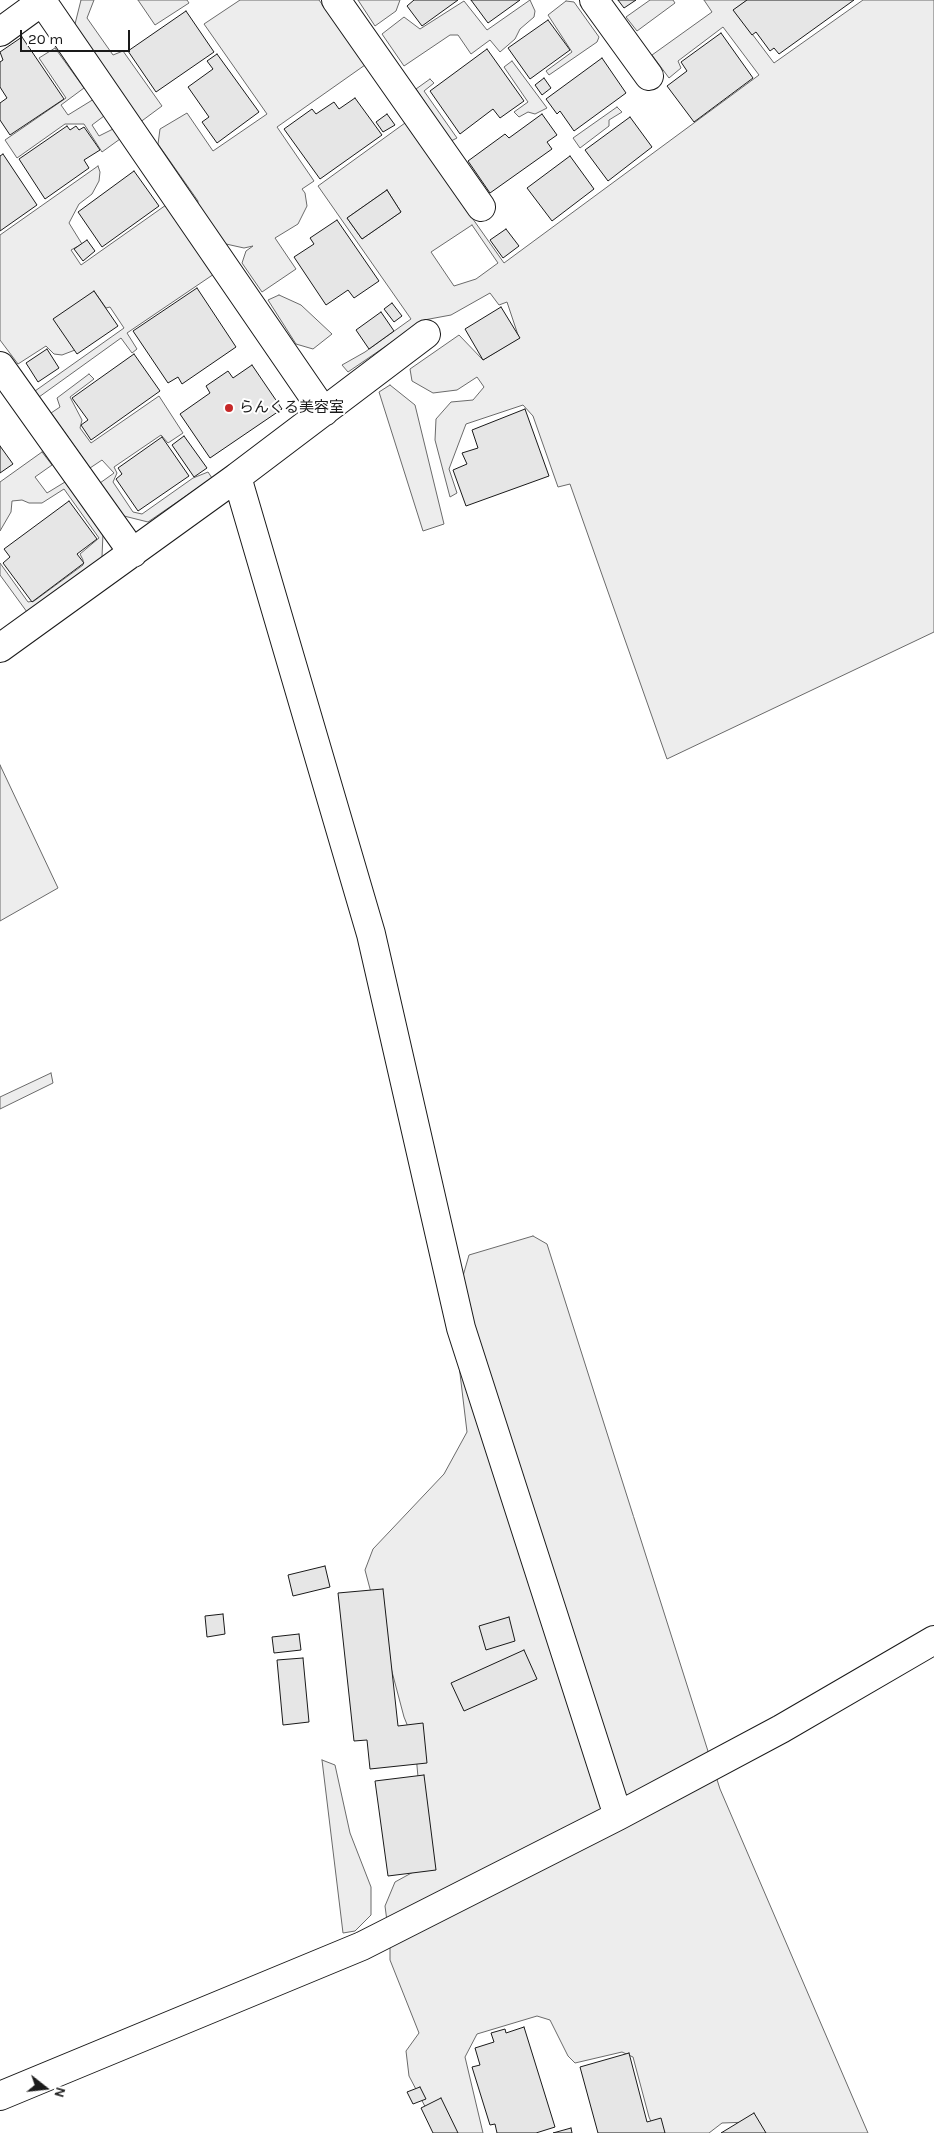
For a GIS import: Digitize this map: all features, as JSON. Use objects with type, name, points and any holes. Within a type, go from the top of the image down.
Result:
[{"type":"street","points":[[336,0],[481,207]]},
{"type":"street","points":[[594,0],[649,76]]},
{"type":"street","points":[[0,32],[43,1],[324,412]]},
{"type":"street","points":[[0,648],[237,477],[426,334]]},
{"type":"street","points":[[0,366],[133,553]]},
{"type":"street","points":[[237,477],[371,934],[460,1328],[618,1816]]},
{"type":"street","points":[[0,2096],[362,1946],[618,1816],[781,1729],[934,1640]]},
{"type":"shaded area","points":[[81,0],[94,0],[87,18],[113,55],[123,51],[162,106],[139,123],[74,28]]},
{"type":"shaded area","points":[[138,0],[187,0],[189,3],[155,25]]},
{"type":"shaded area","points":[[240,0],[319,0],[365,65],[277,127],[314,181],[302,189],[305,193],[307,206],[298,224],[275,238],[296,269],[262,292],[242,263],[246,251],[253,246],[244,248],[226,244],[212,231],[197,210],[198,201],[158,144],[160,129],[187,113],[213,151],[267,114],[204,24]]},
{"type":"shaded area","points":[[358,0],[400,0],[396,11],[375,26]]},
{"type":"shaded area","points":[[530,0],[535,11],[534,17],[520,29],[515,39],[500,52],[490,40],[471,54],[458,35],[450,35],[404,66],[382,34],[404,17],[420,29],[464,1],[487,30]]},
{"type":"shaded area","points":[[650,0],[673,0],[675,3],[637,31],[626,17]]},
{"type":"shaded area","points":[[704,0],[747,0],[734,10],[774,63],[863,0],[934,0],[934,632],[667,759],[570,484],[558,487],[533,416],[523,405],[466,424],[449,469],[457,493],[450,497],[435,440],[436,419],[451,402],[473,400],[484,387],[477,377],[457,390],[433,393],[412,381],[410,369],[459,335],[483,360],[519,338],[507,302],[499,305],[490,293],[451,315],[424,320],[348,372],[342,365],[365,352],[411,319],[318,186],[405,123],[504,263],[759,75],[723,27],[678,61],[681,68],[669,78],[652,55],[712,12]],"holes":[[[387,190],[401,212],[362,239],[347,218]],[[472,225],[498,263],[476,279],[454,286],[431,252]]]},
{"type":"shaded area","points":[[566,1],[574,2],[599,37],[597,42],[549,75],[546,71],[572,52],[548,15]]},
{"type":"shaded area","points":[[55,48],[84,88],[61,105],[68,115],[94,99],[104,116],[92,125],[99,136],[113,129],[120,139],[102,152],[84,124],[65,124],[17,158],[5,140],[66,98],[39,58]]},
{"type":"shaded area","points":[[512,61],[547,108],[535,114],[528,112],[519,117],[514,112],[528,102],[504,67]]},
{"type":"shaded area","points":[[430,79],[434,83],[424,91],[457,138],[451,141],[416,89]]},
{"type":"shaded area","points":[[617,107],[622,112],[609,120],[609,126],[580,148],[573,138]]},
{"type":"shaded area","points":[[98,166],[100,172],[99,181],[92,194],[79,204],[69,223],[82,244],[71,250],[81,265],[166,205],[214,274],[127,333],[137,349],[132,353],[121,338],[39,397],[35,391],[124,328],[110,307],[106,308],[94,291],[75,350],[62,355],[54,354],[46,346],[18,364],[0,340],[0,235]]},
{"type":"shaded area","points":[[279,295],[301,305],[332,334],[313,349],[296,344],[268,300]]},
{"type":"shaded area","points":[[89,374],[94,379],[70,397],[82,420],[80,428],[91,443],[159,396],[183,433],[168,443],[161,435],[114,467],[117,473],[113,482],[133,512],[142,514],[193,478],[208,472],[212,478],[148,522],[124,516],[100,483],[114,473],[102,460],[90,468],[51,413],[60,407],[57,398]]},
{"type":"shaded area","points":[[390,385],[415,405],[444,524],[423,531],[379,392]]},
{"type":"shaded area","points":[[42,452],[52,465],[35,477],[47,493],[65,482],[103,533],[102,557],[27,612],[0,575],[0,563],[28,602],[34,601],[83,565],[80,554],[99,538],[64,489],[42,503],[29,503],[22,500],[12,501],[11,512],[0,531],[0,482]]},
{"type":"shaded area","points":[[0,765],[58,888],[0,921]]},
{"type":"shaded area","points":[[51,1073],[53,1083],[0,1109],[0,1097]]},
{"type":"shaded area","points":[[533,1236],[547,1244],[720,1789],[868,2133],[757,2133],[750,2122],[722,2123],[709,2133],[656,2133],[649,2117],[633,2057],[622,2052],[575,2063],[568,2056],[550,2020],[537,2016],[477,2034],[465,2057],[483,2133],[439,2133],[409,2076],[406,2051],[419,2033],[390,1960],[385,1906],[395,1882],[426,1865],[415,1744],[404,1717],[365,1570],[373,1549],[444,1474],[467,1432],[455,1332],[461,1283],[469,1255]]},
{"type":"shaded area","points":[[322,1760],[335,1765],[350,1833],[371,1887],[371,1915],[355,1931],[343,1933]]},
{"type":"building","points":[[414,0],[458,0],[422,26],[407,6]]},
{"type":"building","points":[[471,0],[520,0],[488,23]]},
{"type":"building","points":[[618,0],[636,0],[624,8]]},
{"type":"building","points":[[747,0],[854,0],[779,54],[774,48],[770,51],[756,32],[752,35],[733,10]]},
{"type":"building","points":[[186,11],[214,52],[156,92],[128,51]]},
{"type":"building","points":[[548,20],[570,50],[530,79],[508,48]]},
{"type":"building","points":[[721,33],[753,78],[694,122],[667,86],[687,71],[681,62]]},
{"type":"building","points":[[22,37],[64,99],[10,135],[0,120],[0,103],[7,98],[0,87],[0,62],[3,60],[0,52]]},
{"type":"building","points":[[487,49],[524,101],[500,118],[493,109],[460,134],[430,91]]},
{"type":"building","points":[[217,54],[259,112],[217,143],[202,122],[209,117],[188,87],[213,69],[207,61]]},
{"type":"building","points":[[602,58],[626,93],[574,131],[560,111],[557,114],[546,99]]},
{"type":"building","points":[[544,78],[551,88],[542,95],[535,85]]},
{"type":"building","points":[[355,98],[382,135],[320,179],[284,129],[312,109],[316,114],[334,102],[339,109]]},
{"type":"building","points":[[387,114],[395,125],[383,132],[376,122]]},
{"type":"building","points":[[542,114],[557,135],[547,142],[552,149],[490,193],[468,161],[505,134],[509,138]]},
{"type":"building","points":[[630,117],[652,147],[608,181],[585,150]]},
{"type":"building","points":[[67,126],[70,130],[76,126],[79,130],[84,127],[100,150],[84,160],[89,168],[45,199],[19,159]]},
{"type":"building","points":[[3,154],[37,205],[0,231],[0,156]]},
{"type":"building","points":[[570,156],[594,189],[552,221],[527,188]]},
{"type":"building","points":[[134,171],[159,206],[102,247],[78,212]]},
{"type":"building","points":[[387,190],[401,212],[362,239],[347,218]]},
{"type":"building","points":[[337,220],[379,281],[354,298],[348,290],[326,305],[294,257],[314,244],[310,238]]},
{"type":"building","points":[[506,229],[519,246],[503,258],[490,240]]},
{"type":"building","points":[[87,240],[95,251],[83,261],[74,249]]},
{"type":"building","points":[[197,288],[236,347],[182,384],[178,377],[168,383],[133,331]]},
{"type":"building","points":[[94,291],[118,326],[77,354],[53,319]]},
{"type":"building","points":[[392,303],[402,316],[394,322],[384,309]]},
{"type":"building","points":[[501,307],[520,338],[483,360],[465,329]]},
{"type":"building","points":[[381,312],[394,331],[369,349],[356,330]]},
{"type":"building","points":[[47,349],[59,368],[38,382],[26,363]]},
{"type":"building","points":[[134,354],[160,391],[91,440],[81,425],[88,420],[72,398]]},
{"type":"building","points":[[252,365],[282,409],[210,458],[180,414],[210,393],[206,386],[228,371],[233,378]]},
{"type":"building","points":[[525,409],[549,476],[466,506],[453,470],[467,464],[462,453],[478,448],[472,430]]},
{"type":"building","points":[[184,436],[207,468],[194,477],[172,445]]},
{"type":"building","points":[[162,437],[189,476],[138,511],[116,479],[122,474],[118,468]]},
{"type":"building","points":[[0,446],[13,464],[0,473]]},
{"type":"building","points":[[69,501],[97,539],[77,554],[84,563],[32,602],[3,563],[10,557],[4,549]]},
{"type":"building","points":[[325,1566],[330,1587],[293,1596],[288,1575]]},
{"type":"building","points":[[383,1589],[398,1726],[423,1723],[427,1763],[370,1769],[367,1740],[354,1741],[338,1593]]},
{"type":"building","points":[[223,1614],[225,1634],[207,1637],[205,1616]]},
{"type":"building","points":[[509,1617],[515,1641],[486,1650],[479,1626]]},
{"type":"building","points":[[299,1634],[301,1650],[274,1653],[272,1637]]},
{"type":"building","points":[[524,1650],[537,1679],[464,1711],[451,1683]]},
{"type":"building","points":[[303,1658],[309,1722],[283,1725],[277,1660]]},
{"type":"building","points":[[424,1775],[436,1870],[388,1876],[375,1781]]},
{"type":"building","points":[[524,2027],[555,2127],[536,2133],[497,2133],[495,2124],[490,2125],[472,2067],[480,2065],[475,2048],[494,2042],[491,2033],[505,2029],[506,2033]]},
{"type":"building","points":[[629,2053],[647,2122],[661,2118],[665,2133],[598,2133],[580,2067]]},
{"type":"building","points":[[420,2087],[426,2099],[413,2104],[407,2092]]},
{"type":"building","points":[[441,2098],[458,2133],[433,2133],[421,2108]]},
{"type":"building","points":[[754,2113],[766,2133],[721,2133]]},
{"type":"building","points":[[571,2128],[572,2133],[553,2133]]},
{"type":"place","name":"らんくる美容室","points":[[229,408]]}]
